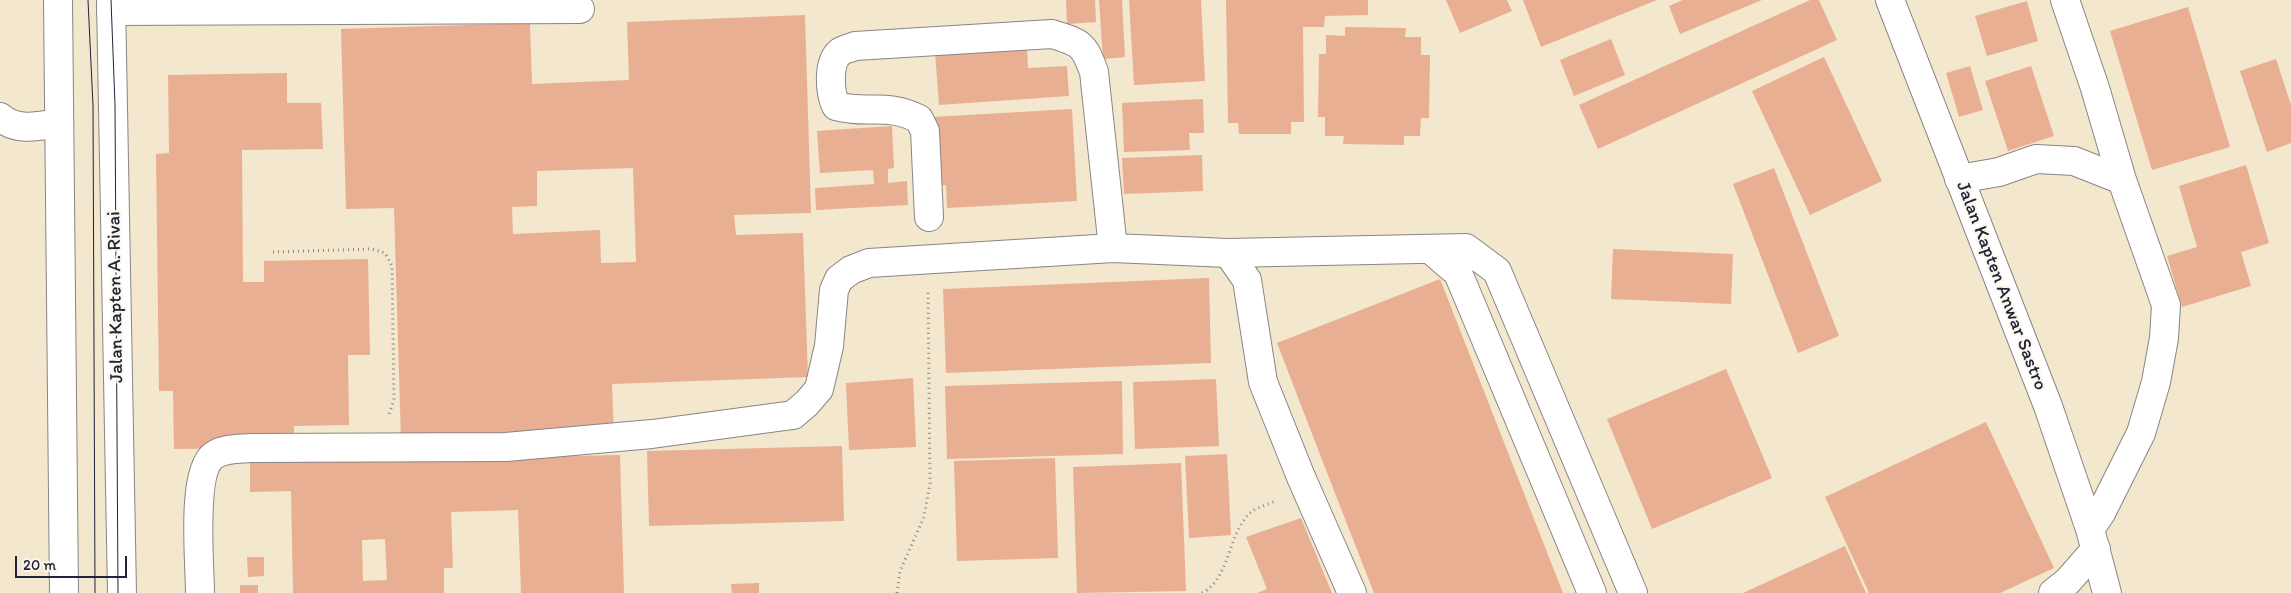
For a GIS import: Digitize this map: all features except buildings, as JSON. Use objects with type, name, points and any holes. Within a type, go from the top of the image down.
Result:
[{"type":"main road","points":[[58,0],[64,593]]},
{"type":"main road","name":"Jalan Kapten Anwar Sastro","points":[[1890,0],[2048,406],[2093,539],[2105,584],[2125,593]]},
{"type":"main road","points":[[2053,593],[2068,581],[2093,539],[2101,513],[2141,433],[2156,382],[2164,338],[2166,305],[2122,180],[2095,88],[2065,0]]},
{"type":"main road","points":[[111,6],[580,9]]},
{"type":"main road","name":"Jalan Kapten A. Rivai","points":[[111,6],[122,593]]},
{"type":"main road","points":[[929,217],[925,131],[919,119],[893,109],[844,109],[836,106],[832,98],[832,62],[840,51],[855,46],[1052,34],[1072,40],[1086,50],[1094,72],[1113,248]]},
{"type":"main road","points":[[0,117],[6,122],[18,126],[59,123]]},
{"type":"main road","points":[[1959,179],[1999,172],[2036,159],[2074,161],[2122,180]]},
{"type":"main road","points":[[200,593],[199,489],[203,468],[213,456],[227,450],[250,448],[506,447],[652,434],[793,415],[818,390],[829,346],[834,290],[839,279],[851,270],[869,263],[1113,248],[1228,253],[1466,248],[1497,270],[1633,593]]},
{"type":"main road","points":[[1430,249],[1458,273],[1592,593]]},
{"type":"main road","points":[[1228,253],[1247,280],[1263,382],[1305,486],[1352,593]]},
{"type":"path","points":[[273,252],[372,248],[385,253],[392,266],[394,400],[389,416]]},
{"type":"path","points":[[898,593],[900,571],[924,516],[930,483],[928,260]]},
{"type":"path","points":[[1202,593],[1208,590],[1222,571],[1239,527],[1251,512],[1278,500]]},
{"type":"tram line","points":[[88,0],[93,106],[95,593]]},
{"type":"tram line","points":[[111,0],[115,105],[118,593]]}]
